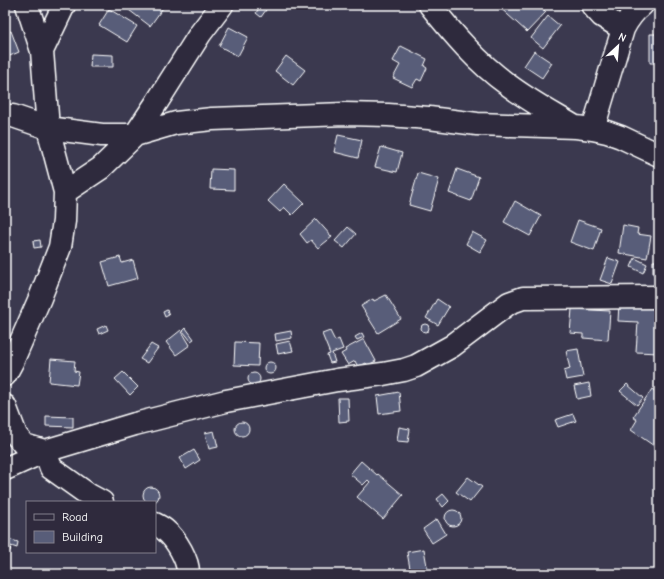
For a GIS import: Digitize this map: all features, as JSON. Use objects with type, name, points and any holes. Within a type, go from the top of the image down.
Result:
[{"type":"street","points":[[5,375],[40,298],[60,246],[64,221],[65,192],[48,128],[42,51],[27,5]]},
{"type":"street","points":[[42,51],[64,5]]},
{"type":"street","points":[[65,192],[102,168],[135,135],[200,34],[222,5]]},
{"type":"street","points":[[430,5],[468,50],[506,84],[526,98],[585,128]]},
{"type":"street","points":[[592,5],[602,16],[623,29]]},
{"type":"street","points":[[585,128],[623,29],[634,10],[642,5]]},
{"type":"street","points":[[5,116],[13,116],[48,128],[102,135],[135,135],[176,124],[212,119],[345,114],[388,115],[477,124],[585,128],[607,132],[621,137],[659,155]]},
{"type":"street","points":[[5,469],[45,451],[135,424],[226,401],[337,380],[383,374],[416,366],[452,346],[509,303],[523,298],[659,297]]},
{"type":"street","points":[[5,406],[16,435],[24,445],[45,451]]},
{"type":"street","points":[[45,451],[51,468],[89,495],[100,501]]},
{"type":"street","points":[[156,525],[166,530],[173,538],[186,560],[188,574]]},
{"type":"building","points":[[127,5],[165,5],[150,26],[125,7]]},
{"type":"building","points":[[497,5],[539,5],[546,12],[527,32]]},
{"type":"building","points":[[260,6],[266,10],[261,17],[256,13]]},
{"type":"building","points":[[109,9],[137,26],[127,42],[99,25]]},
{"type":"building","points":[[548,16],[560,26],[543,48],[531,38]]},
{"type":"building","points":[[229,27],[248,37],[238,56],[219,46]]},
{"type":"building","points":[[658,29],[659,63],[650,63],[650,34],[658,34]]},
{"type":"building","points":[[11,31],[19,52],[5,58],[5,33]]},
{"type":"building","points":[[401,46],[427,59],[424,66],[427,68],[421,81],[417,79],[412,87],[393,78],[400,65],[393,61]]},
{"type":"building","points":[[534,51],[552,63],[542,78],[524,66]]},
{"type":"building","points":[[91,54],[113,55],[113,67],[90,67]]},
{"type":"building","points":[[286,56],[305,70],[293,85],[275,71]]},
{"type":"building","points":[[338,135],[362,140],[358,158],[334,152]]},
{"type":"building","points":[[381,147],[402,153],[397,172],[375,167]]},
{"type":"building","points":[[211,169],[234,170],[234,190],[210,189]]},
{"type":"building","points":[[457,169],[479,177],[471,201],[449,193]]},
{"type":"building","points":[[418,173],[439,179],[430,211],[409,205]]},
{"type":"building","points":[[284,184],[304,203],[292,215],[284,207],[280,212],[268,201]]},
{"type":"building","points":[[515,201],[541,216],[530,236],[504,222]]},
{"type":"building","points":[[316,219],[332,237],[318,248],[311,240],[307,243],[300,234]]},
{"type":"building","points":[[578,220],[601,228],[594,251],[570,242]]},
{"type":"building","points":[[623,225],[638,228],[637,234],[651,236],[647,258],[619,253]]},
{"type":"building","points":[[348,227],[356,234],[344,248],[335,241]]},
{"type":"building","points":[[472,232],[487,240],[480,252],[466,244]]},
{"type":"building","points":[[40,240],[41,247],[34,248],[33,241]]},
{"type":"building","points":[[120,257],[122,263],[133,260],[138,278],[109,286],[102,262]]},
{"type":"building","points":[[608,258],[620,262],[612,284],[600,280]]},
{"type":"building","points":[[635,258],[647,264],[643,273],[631,267]]},
{"type":"building","points":[[653,261],[659,261],[659,275],[653,274]]},
{"type":"building","points":[[386,295],[401,319],[378,333],[361,306],[373,299],[374,301]]},
{"type":"building","points":[[437,299],[449,307],[438,325],[426,318]]},
{"type":"building","points":[[619,303],[659,305],[659,353],[636,352],[638,322],[618,321]]},
{"type":"building","points":[[572,309],[610,311],[608,340],[583,338],[583,334],[570,333]]},
{"type":"building","points":[[167,310],[169,315],[165,317],[163,312]]},
{"type":"building","points":[[425,324],[428,325],[428,331],[425,332],[422,331],[421,328],[422,325]]},
{"type":"building","points":[[106,325],[108,330],[99,334],[97,329]]},
{"type":"building","points":[[186,328],[194,339],[191,341],[183,331]]},
{"type":"building","points":[[181,330],[190,345],[176,355],[166,342]]},
{"type":"building","points":[[291,331],[292,338],[276,341],[275,334]]},
{"type":"building","points":[[330,331],[335,341],[339,339],[343,349],[332,353],[335,362],[330,363],[327,355],[330,354],[322,334]]},
{"type":"building","points":[[362,333],[364,337],[357,340],[355,337]]},
{"type":"building","points":[[364,339],[376,361],[368,365],[366,363],[358,367],[355,361],[348,365],[341,354],[346,351],[345,349]]},
{"type":"building","points":[[290,341],[293,351],[278,354],[276,344]]},
{"type":"building","points":[[235,342],[259,343],[258,366],[234,365]]},
{"type":"building","points":[[151,344],[158,348],[147,363],[140,359]]},
{"type":"building","points":[[578,349],[583,377],[566,380],[564,371],[570,369],[566,351]]},
{"type":"building","points":[[51,359],[75,361],[74,371],[79,372],[77,385],[49,382]]},
{"type":"building","points":[[272,362],[275,363],[275,373],[268,374],[265,373],[264,366],[265,363]]},
{"type":"building","points":[[123,372],[138,387],[130,395],[115,379]]},
{"type":"building","points":[[256,373],[259,374],[259,384],[252,385],[249,384],[248,377],[249,374]]},
{"type":"building","points":[[589,383],[591,396],[577,399],[574,386]]},
{"type":"building","points":[[627,384],[643,398],[637,405],[620,391]]},
{"type":"building","points":[[652,389],[659,394],[659,444],[657,448],[631,430],[637,420],[633,417]]},
{"type":"building","points":[[399,392],[401,411],[379,414],[377,396]]},
{"type":"building","points":[[338,398],[348,398],[349,421],[339,422]]},
{"type":"building","points":[[573,414],[576,421],[558,427],[555,420]]},
{"type":"building","points":[[46,416],[73,417],[73,427],[46,426]]},
{"type":"building","points":[[239,422],[245,422],[249,426],[249,432],[245,436],[239,436],[235,432],[235,426]]},
{"type":"building","points":[[399,427],[410,429],[408,442],[397,441]]},
{"type":"building","points":[[214,431],[218,447],[209,449],[205,433]]},
{"type":"building","points":[[194,450],[200,460],[186,469],[180,458]]},
{"type":"building","points":[[361,461],[403,495],[383,519],[357,497],[370,482],[368,480],[363,485],[350,474]]},
{"type":"building","points":[[468,477],[482,487],[470,502],[456,492]]},
{"type":"building","points":[[148,487],[154,487],[159,492],[159,498],[156,502],[145,501],[143,498],[143,492]]},
{"type":"building","points":[[443,494],[449,501],[443,507],[437,499]]},
{"type":"building","points":[[453,510],[459,512],[461,518],[459,524],[453,526],[447,524],[445,518],[447,512]]},
{"type":"building","points":[[437,519],[446,534],[432,543],[423,529]]},
{"type":"building","points":[[5,538],[18,542],[17,548],[11,546],[10,551],[5,549]]},
{"type":"building","points":[[424,549],[428,572],[411,574],[407,552]]},
{"type":"building","points":[[61,570],[62,574],[51,574]]}]
